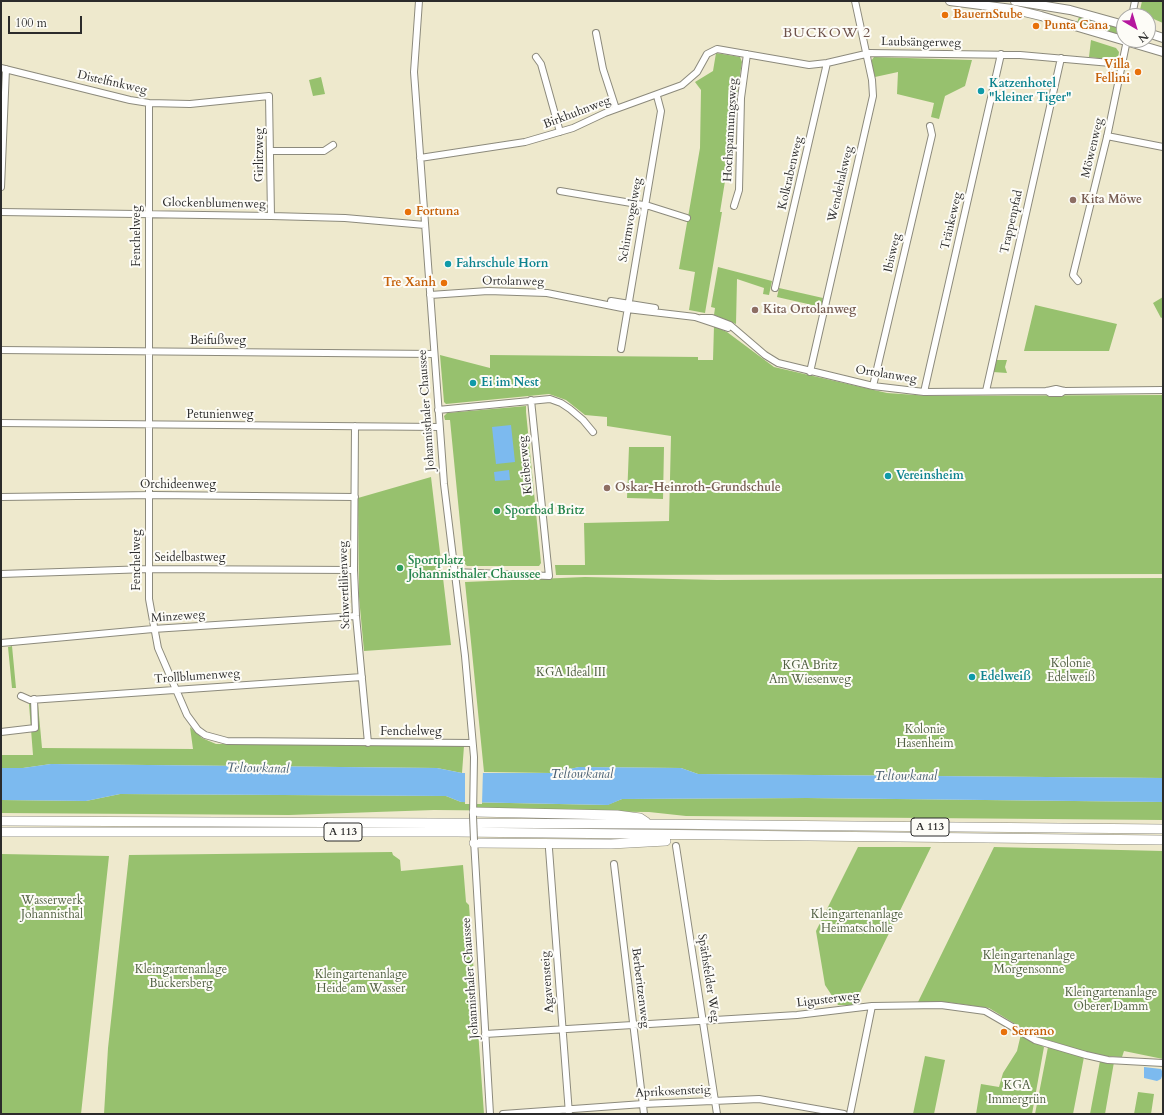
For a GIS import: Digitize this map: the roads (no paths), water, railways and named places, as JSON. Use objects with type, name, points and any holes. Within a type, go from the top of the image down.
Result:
[{"type":"highway","points":[[474,812],[617,815],[640,818],[649,824]]},
{"type":"highway","name":"A 113","points":[[1,821],[649,824],[1163,829]]},
{"type":"highway","name":"A 113","points":[[1,832],[457,832],[684,836],[1163,840]]},
{"type":"highway","points":[[474,841],[611,844],[676,840],[684,836]]},
{"type":"main road","points":[[950,1],[1012,9],[1116,38]]},
{"type":"main road","points":[[1015,1],[1070,10],[1116,23]]},
{"type":"main road","points":[[1150,48],[1163,52]]},
{"type":"street","name":"Johannisthaler Chaussee","points":[[419,1],[414,72],[439,427],[454,572],[465,656],[474,766],[474,841],[490,1114]]},
{"type":"street","name":"Wendehalsweg","points":[[810,372],[871,103],[872,84],[855,1]]},
{"type":"street","points":[[596,33],[603,69],[616,109]]},
{"type":"street","name":"Möwenweg","points":[[1078,281],[1074,275],[1108,136],[1125,48]]},
{"type":"street","name":"Birkhuhnweg","points":[[420,158],[525,142],[560,132],[616,109],[657,96],[682,86],[697,72],[707,54],[713,50],[722,49]]},
{"type":"street","name":"Laubsängerweg","points":[[722,49],[795,63],[827,63],[866,54],[1001,54],[1122,64]]},
{"type":"street","name":"Hochspannungsweg","points":[[734,206],[739,190],[741,98],[747,54]]},
{"type":"street","name":"Tränkeweg","points":[[924,392],[1001,54]]},
{"type":"street","points":[[536,57],[541,64],[560,132]]},
{"type":"street","name":"Trappenpfad","points":[[986,391],[1061,58]]},
{"type":"street","name":"Kolkrabenweg","points":[[775,288],[827,63]]},
{"type":"street","points":[[1,187],[3,68]]},
{"type":"street","name":"Distelfinkweg","points":[[3,68],[149,103],[190,104],[267,96]]},
{"type":"street","name":"Girlitzweg","points":[[267,96],[270,97],[271,216]]},
{"type":"street","name":"Schirmvogelweg","points":[[621,349],[661,111],[657,96]]},
{"type":"street","name":"Fenchelweg","points":[[149,103],[149,599],[153,630],[158,648],[191,722],[198,730],[220,740],[368,743],[472,743]]},
{"type":"street","name":"Ibisweg","points":[[873,386],[932,135],[930,126]]},
{"type":"street","points":[[1108,136],[1163,147]]},
{"type":"street","points":[[271,151],[324,151],[333,145]]},
{"type":"street","points":[[560,191],[645,205],[687,218]]},
{"type":"street","name":"Glockenblumenweg","points":[[1,212],[148,213],[345,218],[425,225]]},
{"type":"street","name":"Ortolanweg","points":[[430,295],[508,291],[547,293],[595,301],[603,300],[628,306],[655,308],[660,311],[701,318],[736,331],[771,359],[787,366],[873,386],[924,392],[1046,391],[1050,393],[1061,393],[1064,390],[1163,390]]},
{"type":"street","name":"Beifußweg","points":[[1,350],[434,354]]},
{"type":"street","points":[[438,410],[550,399],[561,403],[583,420],[592,432]]},
{"type":"street","name":"Kleiberweg","points":[[454,572],[548,576],[531,400]]},
{"type":"street","name":"Petunienweg","points":[[1,423],[439,427]]},
{"type":"street","name":"Schwertlilienweg","points":[[355,426],[354,570],[356,616],[368,743]]},
{"type":"street","name":"Orchideenweg","points":[[1,497],[148,495],[355,497]]},
{"type":"street","name":"Seidelbastweg","points":[[1,574],[148,569],[354,570]]},
{"type":"street","name":"Minzeweg","points":[[1,643],[153,630],[356,616]]},
{"type":"street","name":"Trollblumenweg","points":[[21,696],[26,699],[34,699],[362,677]]},
{"type":"street","points":[[1,732],[35,728],[34,699]]},
{"type":"street","name":"Späthsfelder Weg","points":[[676,846],[717,1114]]},
{"type":"street","name":"Agavensteig","points":[[549,849],[569,1112]]},
{"type":"street","name":"Berberitzenweg","points":[[614,864],[644,1114]]},
{"type":"street","name":"Ligusterweg","points":[[485,1034],[797,1015],[872,1006],[941,1005],[981,1009],[993,1014],[1035,1040],[1101,1059],[1163,1063]]},
{"type":"street","points":[[850,1114],[872,1006]]},
{"type":"street","name":"Aprikosensteig","points":[[502,1114],[569,1112],[643,1104],[759,1099],[844,1114]]},
{"type":"water","points":[[511,425],[515,462],[496,464],[492,427]]},
{"type":"water","points":[[509,470],[510,480],[495,481],[494,472]]},
{"type":"water","name":"Teltowkanal","points":[[51,764],[437,768],[462,773],[551,773],[579,767],[681,768],[698,774],[1163,778],[1163,802],[807,798],[622,799],[608,805],[461,802],[446,796],[120,794],[86,801],[1,800],[1,768],[23,768]]},
{"type":"water","points":[[1144,1067],[1161,1069],[1163,1073],[1161,1079],[1157,1081],[1144,1078]]},
{"type":"place","name":"BauernStube","points":[[945,15]]},
{"type":"place","name":"Punta Cana","points":[[1036,26]]},
{"type":"place","name":"Villa Fellini","points":[[1138,72]]},
{"type":"place","name":"Katzenhotel \"kleiner Tiger\"","points":[[981,91]]},
{"type":"place","name":"Kita Möwe","points":[[1073,200]]},
{"type":"place","name":"Fortuna","points":[[408,212]]},
{"type":"place","name":"Fahrschule Horn","points":[[448,264]]},
{"type":"place","name":"Tre Xanh","points":[[444,283]]},
{"type":"place","name":"Kita Ortolanweg","points":[[755,310]]},
{"type":"place","name":"Ei im Nest","points":[[473,383]]},
{"type":"place","name":"Vereinsheim","points":[[888,476]]},
{"type":"place","name":"Oskar-Heinroth-Grundschule","points":[[607,488]]},
{"type":"place","name":"Sportbad Britz","points":[[497,511]]},
{"type":"place","name":"Sportplatz Johannisthaler Chaussee","points":[[400,568]]},
{"type":"place","name":"Edelweiß","points":[[972,677]]},
{"type":"place","name":"Serrano","points":[[1004,1032]]},
{"type":"district","name":"BUCKOW 2","points":[[827,34]]},
{"type":"park label","name":"Kolonie Edelweiß","points":[[1071,671]]},
{"type":"park label","name":"KGA Ideal III","points":[[571,673]]},
{"type":"park label","name":"KGA Britz Am Wiesenweg","points":[[810,673]]},
{"type":"park label","name":"Kolonie Hasenheim","points":[[925,737]]},
{"type":"park label","name":"Wasserwerk Johannisthal","points":[[52,908]]},
{"type":"park label","name":"Kleingartenanlage Heimatscholle","points":[[857,922]]},
{"type":"park label","name":"Kleingartenanlage Morgensonne","points":[[1029,963]]},
{"type":"park label","name":"Kleingartenanlage Buckersberg","points":[[181,977]]},
{"type":"park label","name":"Kleingartenanlage Heide am Wasser","points":[[361,982]]},
{"type":"park label","name":"Kleingartenanlage Oberer Damm","points":[[1111,1000]]},
{"type":"park label","name":"KGA Immergrün","points":[[1017,1093]]}]
